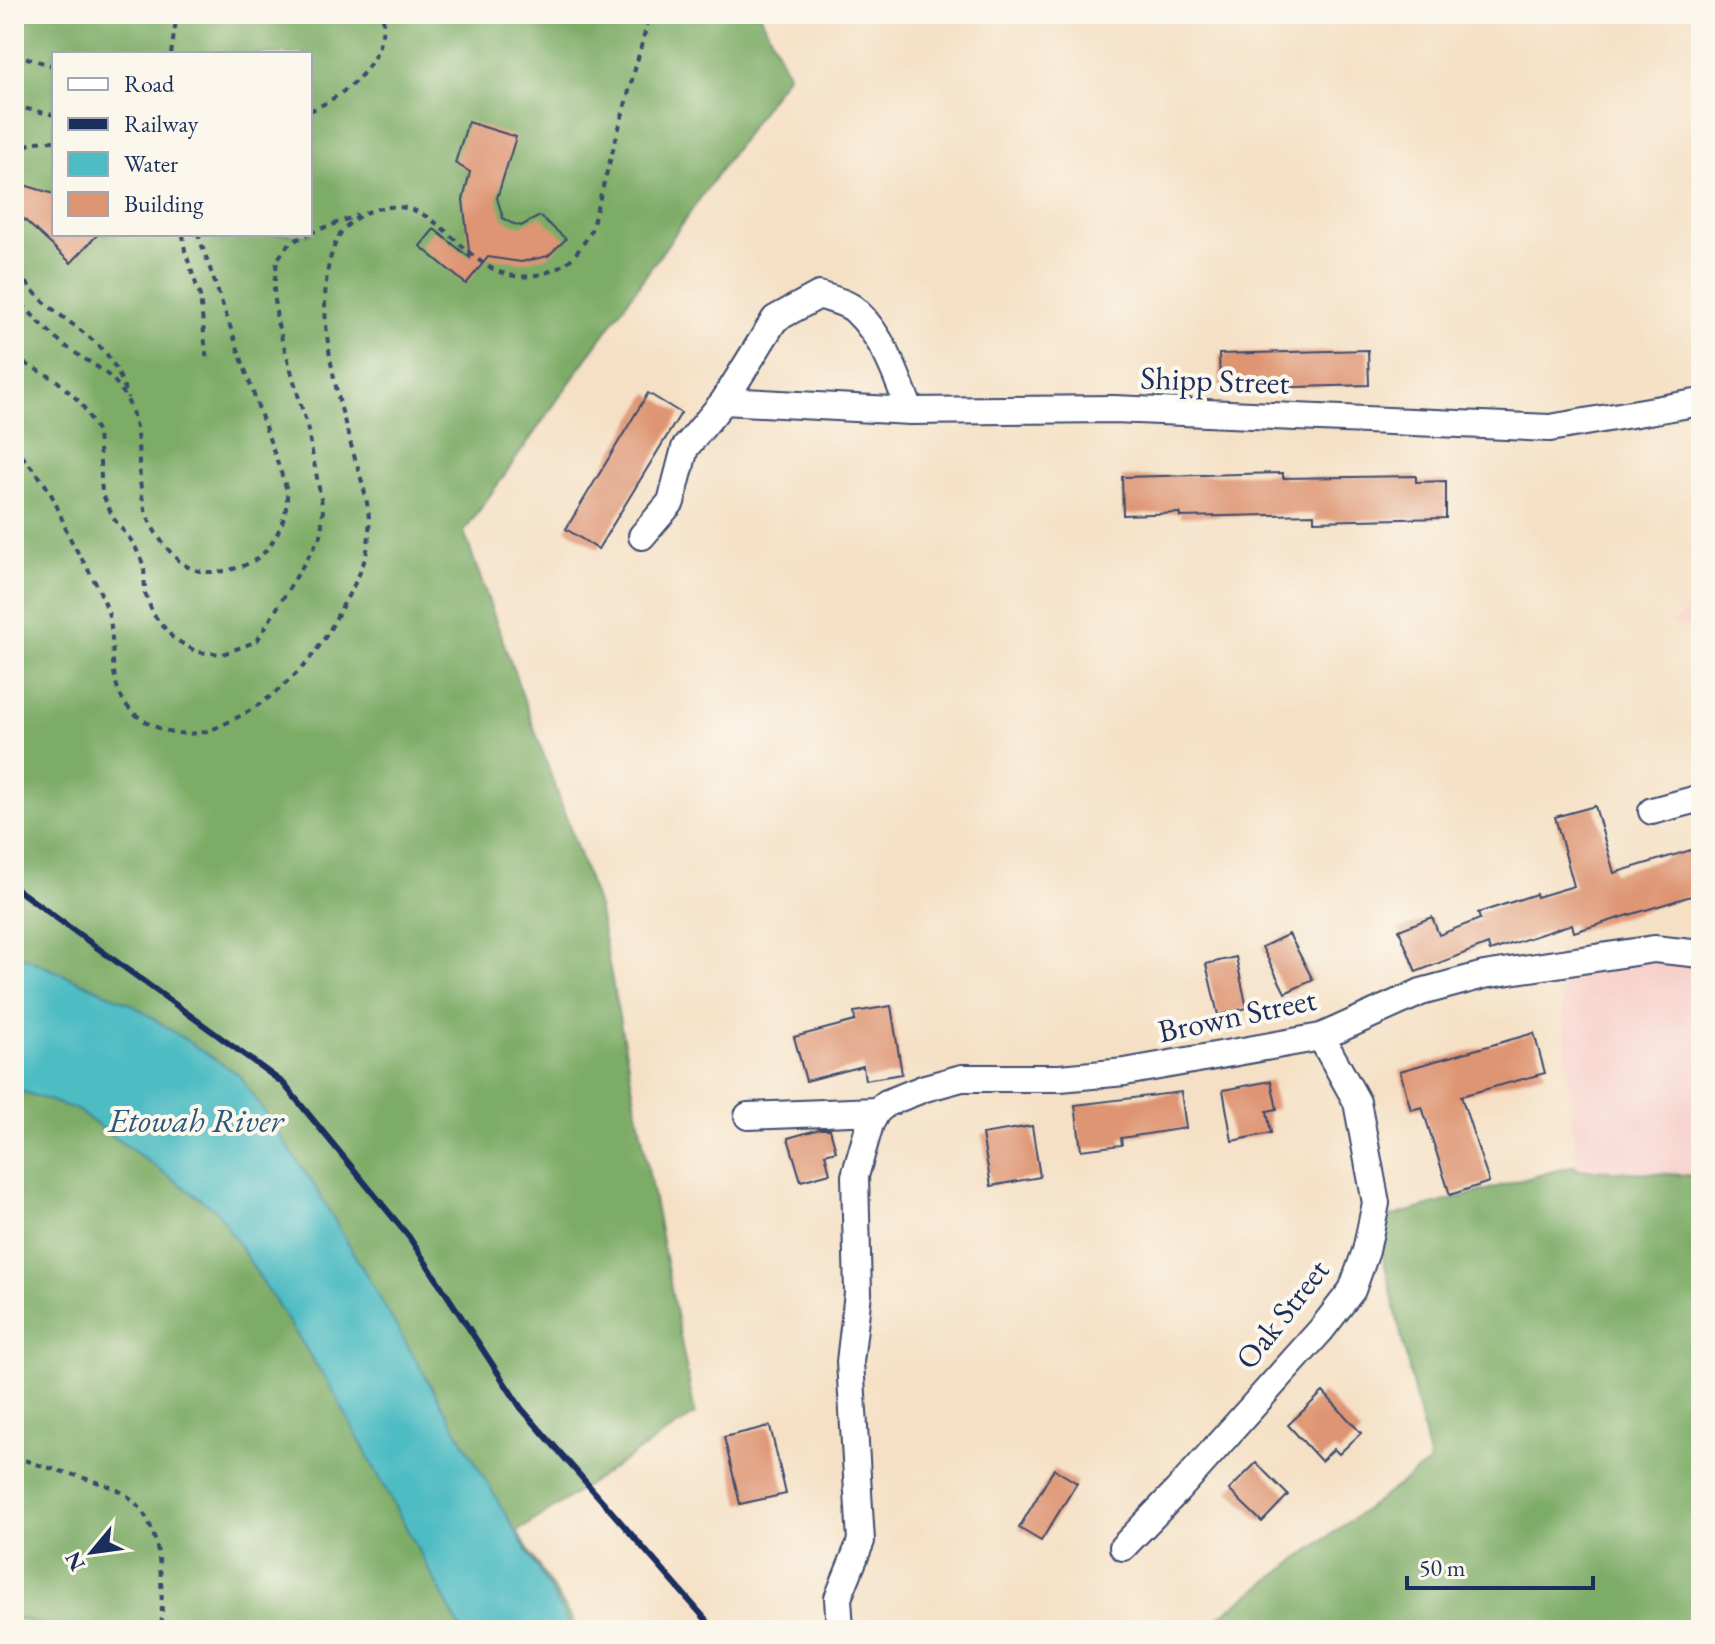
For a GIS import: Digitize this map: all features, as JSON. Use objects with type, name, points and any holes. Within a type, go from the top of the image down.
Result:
[{"type":"street","points":[[642,536],[671,502],[685,448],[724,401],[775,319],[819,295],[853,308],[861,317],[894,369],[910,411]]},
{"type":"street","name":"Shipp Street","points":[[724,401],[910,411],[1114,409],[1550,428],[1701,402]]},
{"type":"street","points":[[1652,811],[1701,798]]},
{"type":"street","name":"Brown Street","points":[[877,1111],[887,1103],[925,1088],[962,1078],[1060,1078],[1125,1072],[1321,1037],[1421,992],[1484,975],[1654,949],[1701,954]]},
{"type":"street","name":"Oak Street","points":[[1123,1547],[1321,1330],[1352,1290],[1366,1251],[1376,1203],[1357,1102],[1321,1037]]},
{"type":"street","points":[[748,1116],[877,1111]]},
{"type":"street","points":[[840,1630],[838,1598],[861,1541],[850,1362],[858,1293],[855,1176],[870,1124],[877,1111]]},
{"type":"path","points":[[171,52],[177,14]]},
{"type":"path","points":[[312,110],[352,87],[373,63],[384,22],[383,14]]},
{"type":"path","points":[[312,232],[389,205],[413,210],[439,223],[490,270],[527,278],[549,273],[571,259],[590,234],[650,14]]},
{"type":"path","points":[[14,57],[52,65]]},
{"type":"path","points":[[14,106],[52,115]]},
{"type":"path","points":[[14,151],[34,142],[52,141]]},
{"type":"path","points":[[14,446],[51,494],[65,529],[101,595],[108,612],[115,682],[128,707],[151,725],[174,733],[203,734],[263,703],[304,668],[330,630],[361,569],[368,545],[370,510],[334,380],[325,314],[329,265],[340,234],[360,214]]},
{"type":"path","points":[[183,236],[200,296],[207,362]]},
{"type":"path","points":[[14,261],[40,298],[61,318],[99,345],[120,374],[139,443],[143,501],[151,525],[184,567],[205,573],[246,565],[263,554],[280,530],[288,506],[287,490],[199,236]]},
{"type":"path","points":[[14,358],[55,379],[81,403],[98,432],[102,493],[114,519],[134,544],[144,566],[145,593],[153,614],[173,638],[197,652],[223,654],[257,641],[321,536],[323,509],[318,482],[307,426],[277,322],[274,289],[277,260],[288,245],[304,236]]},
{"type":"path","points":[[14,295],[63,345],[109,376],[130,404]]},
{"type":"path","points":[[14,1456],[115,1489],[141,1509],[155,1537],[161,1579],[162,1630]]},
{"type":"shaded area","points":[[1701,597],[1701,627],[1673,625],[1673,623]]},
{"type":"shaded area","points":[[1701,947],[1701,1176],[1576,1169],[1558,951]]},
{"type":"green space","points":[[14,14],[760,14],[788,74],[464,532],[598,907],[695,1414],[517,1532],[579,1630],[62,1630],[14,1617]]},
{"type":"green space","points":[[1575,1165],[1576,1169],[1701,1176],[1701,1630],[1201,1630],[1430,1462],[1375,1221]]},
{"type":"green space","points":[[14,1617],[61,1630],[14,1630]]},
{"type":"water","name":"Etowah River","points":[[14,953],[131,1004],[239,1075],[314,1185],[573,1630],[461,1630],[333,1391],[217,1211],[75,1109],[14,1089]]},
{"type":"building","points":[[468,122],[516,137],[497,198],[503,218],[521,226],[540,216],[566,239],[548,256],[521,262],[488,257],[466,284],[420,246],[434,229],[470,258],[463,200],[470,172],[455,163]]},
{"type":"building","points":[[14,182],[52,193],[52,236],[96,236],[71,263],[14,210]]},
{"type":"building","points":[[1368,350],[1369,385],[1220,389],[1219,354]]},
{"type":"building","points":[[648,393],[681,413],[598,549],[566,529]]},
{"type":"building","points":[[1283,473],[1283,478],[1416,476],[1416,482],[1446,481],[1446,518],[1314,521],[1314,514],[1123,515],[1122,477]]},
{"type":"building","points":[[1595,806],[1614,873],[1701,847],[1701,893],[1574,932],[1572,924],[1490,951],[1488,944],[1416,972],[1399,930],[1432,917],[1439,935],[1480,919],[1478,913],[1536,894],[1537,897],[1574,886],[1555,817]]},
{"type":"building","points":[[1289,934],[1313,980],[1285,993],[1262,947]]},
{"type":"building","points":[[1236,957],[1247,1008],[1218,1015],[1206,964]]},
{"type":"building","points":[[891,1006],[902,1074],[865,1080],[863,1066],[806,1081],[794,1037],[855,1021],[854,1012]]},
{"type":"building","points":[[1534,1033],[1545,1073],[1461,1096],[1489,1182],[1450,1195],[1422,1107],[1411,1110],[1400,1071]]},
{"type":"building","points":[[1271,1081],[1277,1109],[1267,1111],[1271,1133],[1232,1141],[1223,1090]]},
{"type":"building","points":[[1181,1092],[1186,1128],[1121,1138],[1122,1145],[1081,1150],[1075,1105]]},
{"type":"building","points":[[1032,1126],[1040,1177],[991,1186],[982,1134]]},
{"type":"building","points":[[830,1129],[836,1151],[825,1154],[830,1173],[801,1181],[788,1138]]},
{"type":"building","points":[[1323,1392],[1361,1433],[1339,1454],[1334,1449],[1321,1461],[1288,1425]]},
{"type":"building","points":[[770,1426],[786,1494],[740,1504],[724,1437]]},
{"type":"building","points":[[1256,1463],[1288,1495],[1262,1522],[1229,1490]]},
{"type":"building","points":[[1054,1469],[1077,1483],[1041,1541],[1019,1528]]},
{"type":"railway","points":[[14,887],[283,1083],[409,1237],[521,1408],[715,1630]]}]
